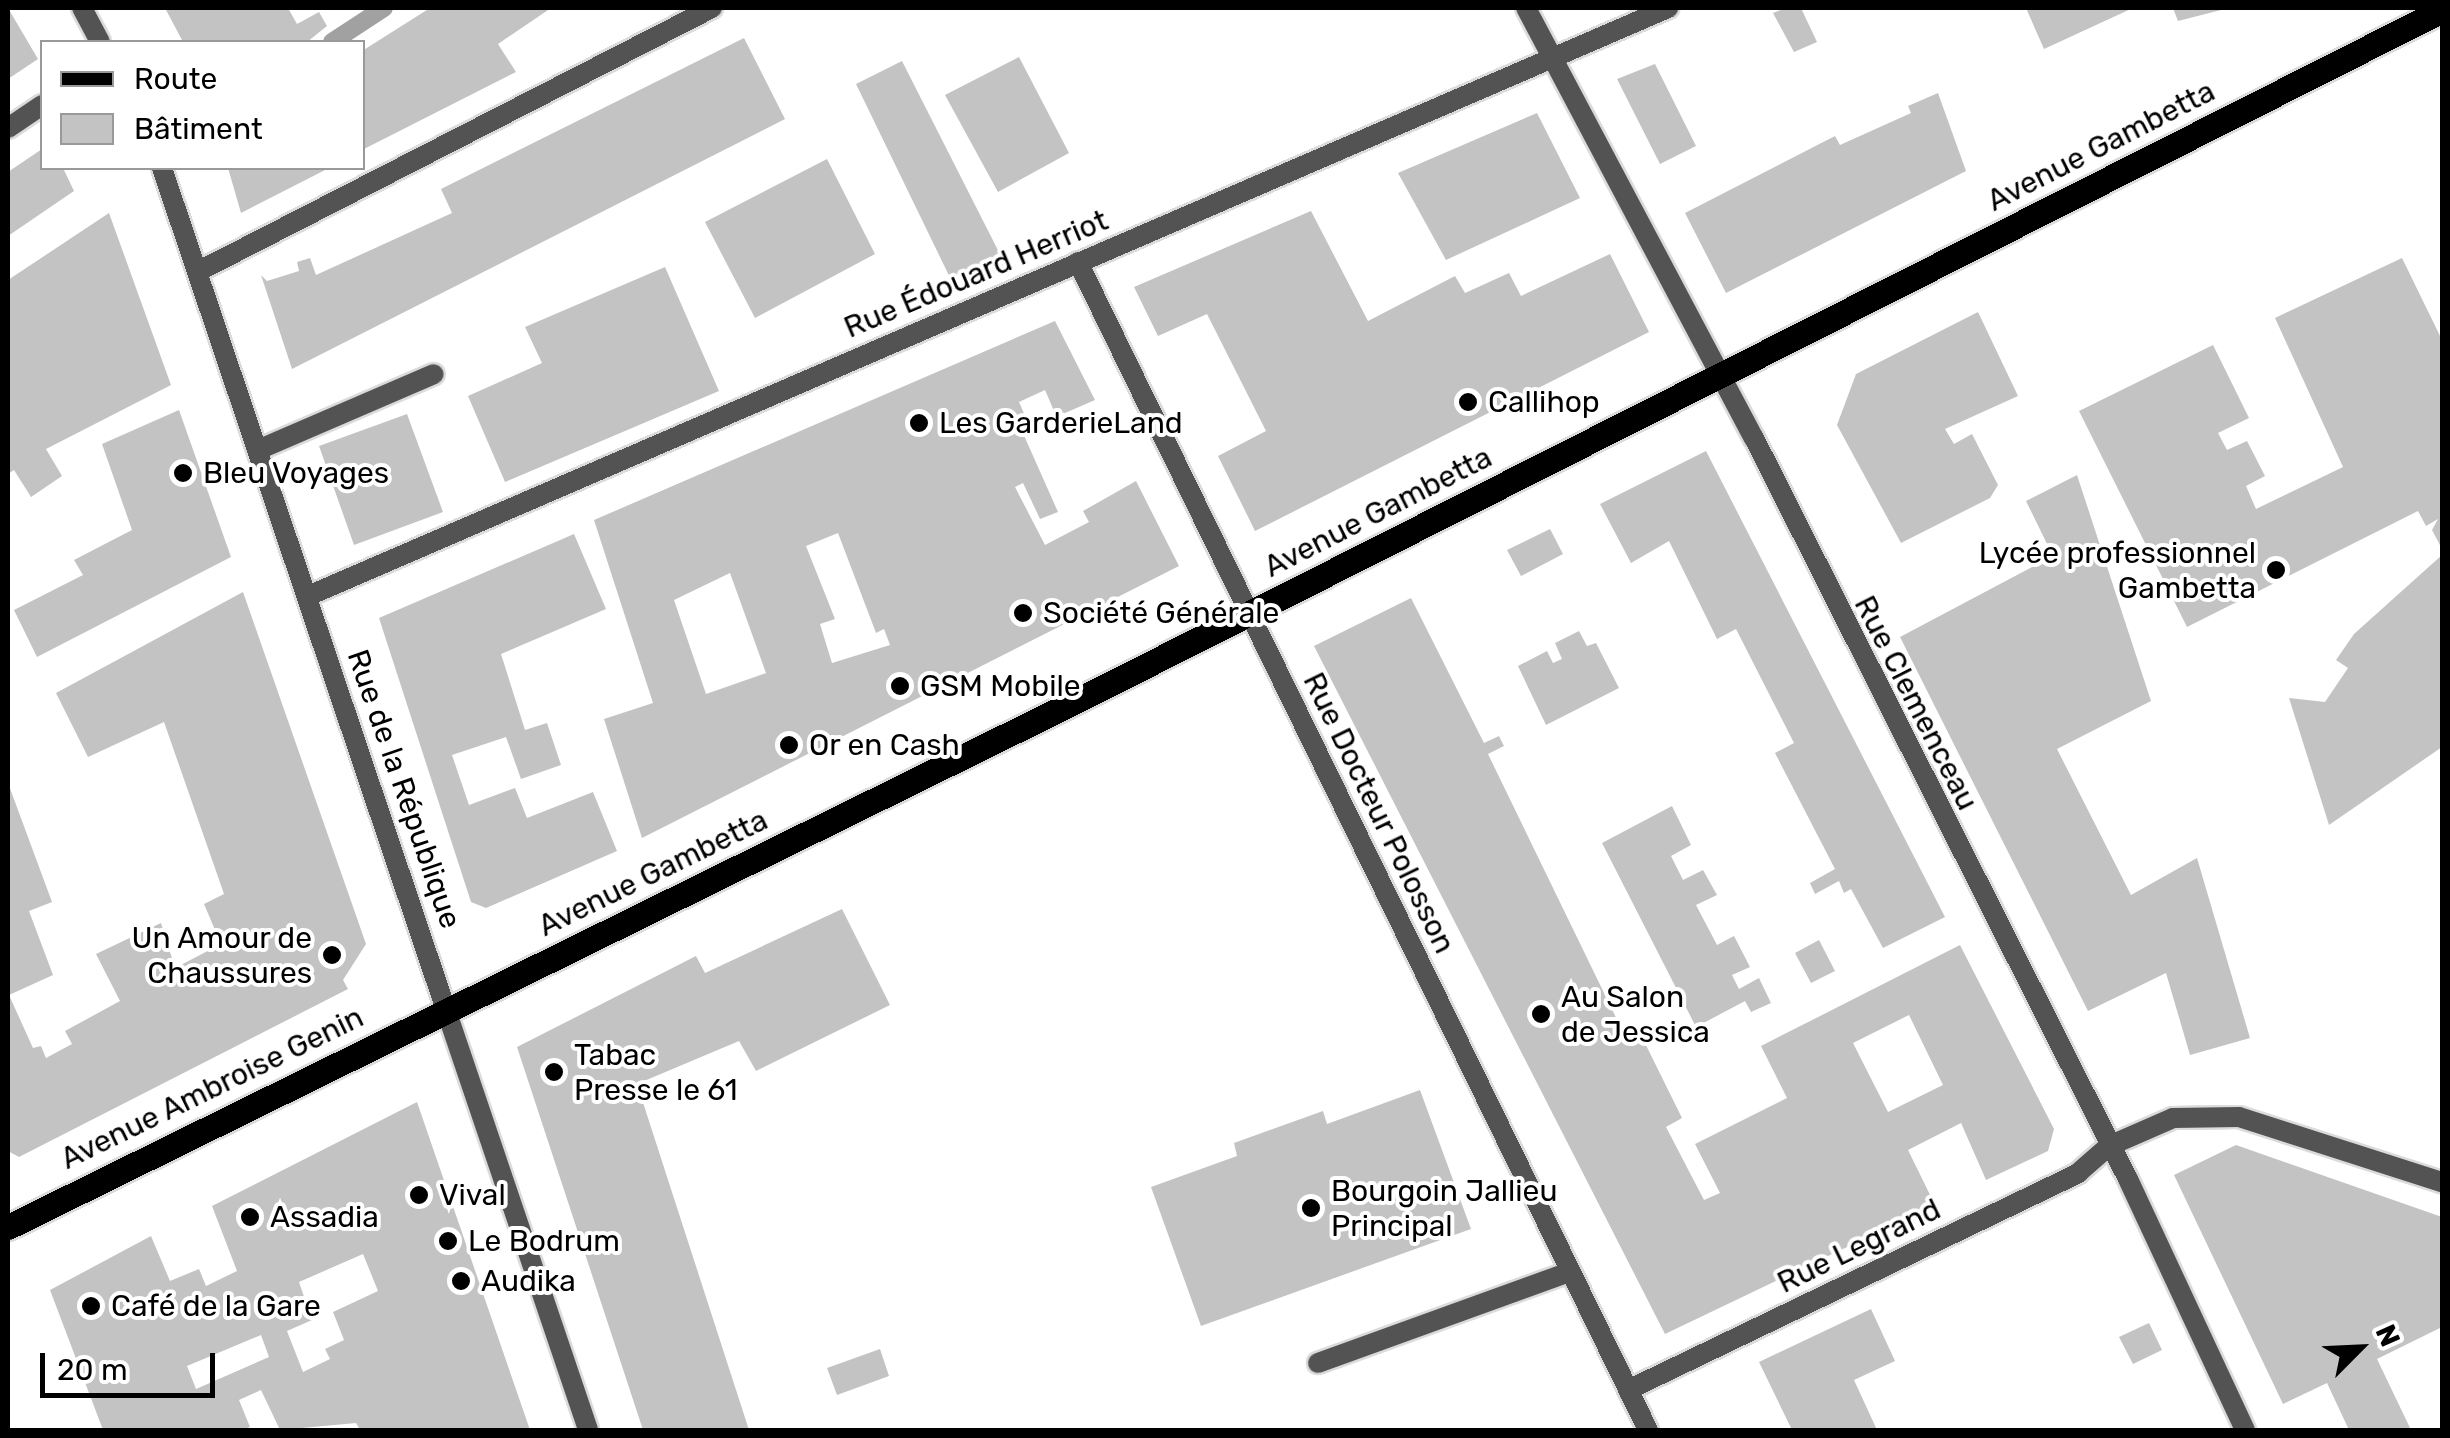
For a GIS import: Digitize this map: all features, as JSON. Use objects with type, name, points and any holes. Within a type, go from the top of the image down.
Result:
[{"type":"main road","name":"Avenue Gambetta","points":[[446,1010],[1720,378],[2442,10]]},
{"type":"main road","name":"Avenue Ambroise Genin","points":[[8,1227],[446,1010]]},
{"type":"street","points":[[82,8],[99,40]]},
{"type":"street","points":[[202,269],[712,8]]},
{"type":"street","name":"Rue Clemenceau","points":[[1526,8],[1720,378],[2109,1146],[2245,1430]]},
{"type":"street","name":"Rue Édouard Herriot","points":[[308,596],[1668,8]]},
{"type":"street","points":[[8,128],[40,106]]},
{"type":"street","name":"Rue de la République","points":[[163,170],[202,269],[588,1430]]},
{"type":"street","name":"Rue Docteur Polosson","points":[[1078,262],[1628,1390],[1639,1427]]},
{"type":"street","points":[[260,449],[434,374]]},
{"type":"street","name":"Rue Legrand","points":[[1628,1390],[2078,1173],[2109,1146],[2172,1118],[2239,1117],[2442,1182]]},
{"type":"street","points":[[1318,1362],[1570,1272]]},
{"type":"building","points":[[8,8],[38,59],[8,79]]},
{"type":"building","points":[[165,8],[288,8],[297,24],[319,12],[327,26],[310,40],[182,40]]},
{"type":"building","points":[[430,8],[551,8],[498,44],[516,72],[365,148],[365,49]]},
{"type":"building","points":[[1801,8],[1817,42],[1794,52],[1773,13]]},
{"type":"building","points":[[2026,8],[2133,8],[2044,49]]},
{"type":"building","points":[[2173,8],[2229,8],[2178,21]]},
{"type":"building","points":[[744,38],[785,119],[292,369],[261,275],[267,281],[299,271],[297,262],[310,258],[316,275],[452,213],[441,189]]},
{"type":"building","points":[[1019,57],[1069,153],[998,192],[945,95]]},
{"type":"building","points":[[902,61],[1007,268],[956,290],[856,84]]},
{"type":"building","points":[[1655,64],[1696,146],[1660,164],[1617,79]]},
{"type":"building","points":[[1938,93],[1966,171],[1726,293],[1685,213],[1835,136],[1840,145],[1911,113],[1908,106]]},
{"type":"building","points":[[1537,113],[1580,198],[1446,260],[1398,173]]},
{"type":"building","points":[[40,150],[40,170],[64,170],[74,191],[8,236],[8,172]]},
{"type":"building","points":[[827,159],[875,254],[755,318],[705,222]]},
{"type":"building","points":[[229,170],[325,170],[241,213]]},
{"type":"building","points":[[1311,211],[1368,321],[1455,276],[1465,293],[1509,273],[1521,296],[1610,254],[1649,332],[1255,531],[1218,456],[1266,431],[1207,314],[1158,336],[1134,287]]},
{"type":"building","points":[[109,213],[171,385],[46,449],[62,476],[31,497],[14,470],[8,474],[8,280]]},
{"type":"building","points":[[2402,258],[2442,340],[2442,549],[2432,530],[2438,519],[2426,526],[2418,511],[2187,627],[2079,411],[2213,345],[2249,418],[2218,433],[2227,450],[2247,441],[2265,476],[2246,486],[2256,509],[2343,467],[2275,318]]},
{"type":"building","points":[[665,267],[719,391],[505,482],[468,396],[542,363],[525,327]]},
{"type":"building","points":[[1978,312],[2018,396],[1945,429],[1954,444],[1972,434],[1998,485],[1990,498],[1901,543],[1837,425],[1856,374]]},
{"type":"building","points":[[1055,321],[1095,400],[1065,413],[1054,411],[1045,390],[1019,402],[1030,427],[1022,431],[1058,512],[1040,519],[1023,483],[1015,487],[1045,545],[1089,522],[1083,511],[1136,481],[1179,566],[642,838],[604,719],[653,703],[594,520]],"holes":[[[838,533],[876,633],[884,629],[890,645],[832,663],[820,624],[835,619],[806,546]],[[730,573],[766,673],[706,694],[674,600]]]},
{"type":"building","points":[[179,410],[231,557],[37,657],[14,610],[83,575],[74,560],[132,530],[102,444]]},
{"type":"building","points":[[407,414],[443,512],[354,545],[319,446]]},
{"type":"building","points":[[1706,451],[1945,917],[1883,948],[1851,889],[1844,893],[1839,881],[1815,894],[1810,883],[1835,869],[1775,753],[1794,743],[1736,629],[1717,639],[1669,541],[1631,563],[1600,504]]},
{"type":"building","points":[[2077,475],[2151,701],[2057,749],[2131,895],[2197,858],[2250,1038],[2190,1055],[2166,973],[2088,1011],[1900,637],[2053,556],[2026,501]]},
{"type":"building","points":[[1550,529],[1563,554],[1521,576],[1507,550]]},
{"type":"building","points":[[574,534],[606,609],[501,654],[525,730],[547,723],[561,765],[521,779],[506,737],[452,755],[469,805],[515,788],[527,818],[593,792],[617,851],[486,908],[471,902],[379,618]]},
{"type":"building","points":[[2442,555],[2442,747],[2329,825],[2289,698],[2325,702],[2348,668],[2336,660],[2354,634]]},
{"type":"building","points":[[243,592],[366,944],[343,980],[348,989],[19,1157],[8,1151],[8,783],[52,902],[29,911],[53,975],[9,995],[33,1048],[41,1046],[46,1058],[72,1044],[65,1031],[120,1001],[96,954],[161,923],[175,968],[221,944],[204,904],[224,894],[164,722],[88,757],[56,693]]},
{"type":"building","points":[[1411,598],[1484,743],[1499,736],[1504,746],[1488,754],[1623,1032],[1636,1025],[1682,1118],[1666,1127],[1704,1200],[1720,1193],[1695,1144],[1787,1098],[1761,1046],[1960,945],[2054,1129],[2048,1151],[1986,1180],[1961,1123],[1908,1150],[1935,1205],[1665,1334],[1314,646]],"holes":[[[1909,1015],[1943,1085],[1888,1112],[1853,1043]]]},
{"type":"building","points":[[1579,631],[1587,646],[1596,643],[1619,688],[1546,725],[1518,666],[1547,651],[1553,663],[1562,659],[1555,643]]},
{"type":"building","points":[[1672,806],[1691,845],[1671,856],[1683,880],[1703,870],[1717,895],[1696,905],[1717,945],[1734,936],[1750,967],[1732,975],[1739,989],[1759,978],[1771,1003],[1751,1012],[1745,1001],[1696,1027],[1602,843]]},
{"type":"building","points":[[842,909],[890,1005],[756,1071],[739,1041],[637,1084],[749,1430],[643,1430],[517,1047],[696,956],[705,973]]},
{"type":"building","points":[[1819,940],[1835,971],[1811,983],[1795,953]]},
{"type":"building","name":"Bourgoin Jallieu Principal","points":[[1420,1090],[1471,1229],[1201,1326],[1151,1187],[1237,1156],[1234,1143],[1323,1111],[1327,1124]]},
{"type":"building","points":[[417,1102],[530,1430],[360,1430],[356,1423],[280,1430],[261,1390],[239,1400],[250,1427],[241,1430],[103,1430],[50,1290],[151,1236],[170,1281],[199,1269],[206,1286],[237,1271],[212,1206]],"holes":[[[363,1254],[378,1291],[333,1312],[344,1340],[325,1349],[330,1359],[303,1372],[287,1331],[312,1320],[299,1282]],[[261,1335],[269,1357],[196,1389],[187,1366]]]},
{"type":"building","points":[[2236,1145],[2442,1217],[2442,1327],[2377,1359],[2411,1430],[2349,1430],[2327,1383],[2283,1404],[2174,1175]]},
{"type":"building","points":[[1871,1309],[1895,1361],[1854,1380],[1877,1430],[1792,1430],[1759,1362]]},
{"type":"building","points":[[2149,1323],[2162,1350],[2133,1364],[2119,1337]]},
{"type":"building","points":[[880,1349],[889,1376],[837,1395],[827,1368]]},
{"type":"waterway","points":[[335,40],[384,8]]},
{"type":"place","name":"Callihop","points":[[1468,402]]},
{"type":"place","name":"Les GarderieLand","points":[[919,423]]},
{"type":"place","name":"Bleu Voyages","points":[[183,473]]},
{"type":"place","name":"Lycée professionnel Gambetta","points":[[2276,570]]},
{"type":"place","name":"Société Générale","points":[[1023,613]]},
{"type":"place","name":"GSM Mobile","points":[[900,686]]},
{"type":"place","name":"Or en Cash","points":[[789,745]]},
{"type":"place","name":"Un Amour de Chaussures","points":[[332,955]]},
{"type":"place","name":"Au Salon de Jessica","points":[[1541,1014]]},
{"type":"place","name":"Tabac Presse le 61","points":[[554,1072]]},
{"type":"place","name":"Vival","points":[[419,1195]]},
{"type":"place","name":"Bourgoin Jallieu Principal","points":[[1311,1208]]},
{"type":"place","name":"Assadia","points":[[250,1217]]},
{"type":"place","name":"Le Bodrum","points":[[448,1241]]},
{"type":"place","name":"Audika","points":[[461,1281]]},
{"type":"place","name":"Café de la Gare","points":[[91,1306]]}]
